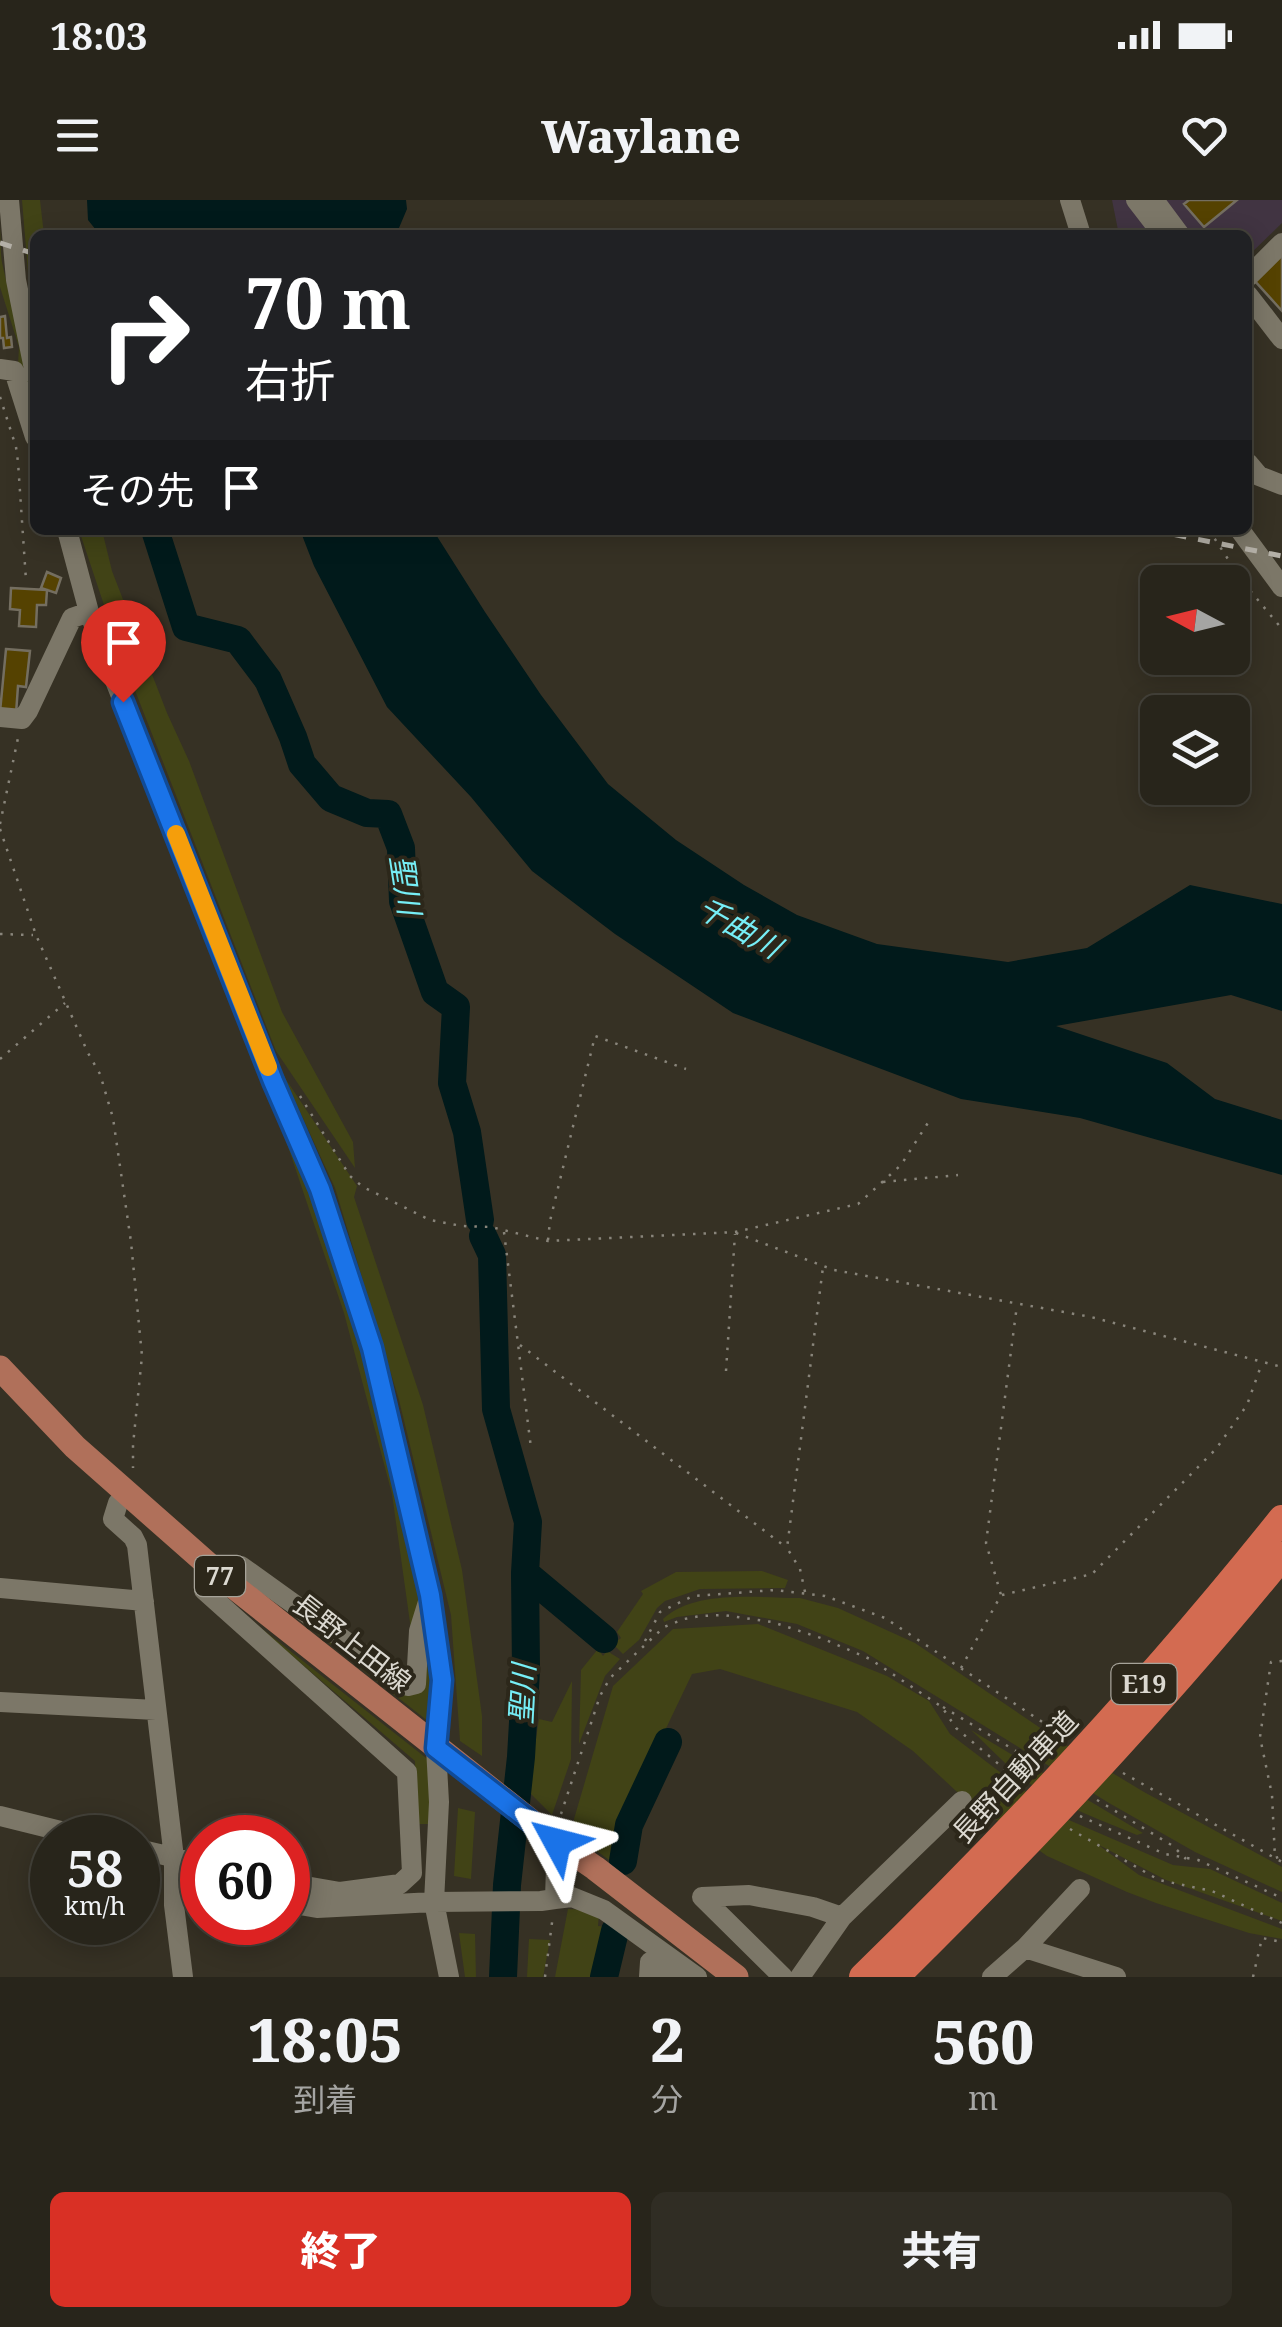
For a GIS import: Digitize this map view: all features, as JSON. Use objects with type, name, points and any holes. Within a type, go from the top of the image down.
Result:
[{"type":"highway","name":"長野自動車道","points":[[895,1977],[1008,1849],[1282,1520]]},
{"type":"highway","name":"長野自動車道","points":[[863,1977],[1008,1849],[1149,1714],[1282,1556]]},
{"type":"main road","name":"長野上田線","points":[[0,1368],[75,1447],[222,1578],[436,1748],[736,1977]]},
{"type":"street","points":[[9,200],[16,280],[30,349]]},
{"type":"street","points":[[1070,200],[1079,230]]},
{"type":"street","points":[[1136,200],[1159,230]]},
{"type":"street","points":[[1154,200],[1176,230]]},
{"type":"street","points":[[1171,200],[1192,230]]},
{"type":"street","points":[[1252,273],[1282,243]]},
{"type":"street","points":[[1252,300],[1282,340]]},
{"type":"street","points":[[0,369],[14,371],[30,421]]},
{"type":"street","points":[[1252,467],[1259,476],[1282,485]]},
{"type":"street","points":[[68,535],[89,612],[273,1081],[320,1189],[372,1348],[430,1595],[442,1680],[436,1748],[441,1903],[449,1977]]},
{"type":"street","points":[[1244,535],[1282,587]]},
{"type":"street","points":[[0,718],[22,719],[72,618],[89,612]]},
{"type":"street","points":[[126,1493],[118,1502],[113,1519],[137,1545],[174,1858],[174,1905],[183,1977]]},
{"type":"street","points":[[310,1887],[340,1892],[400,1884],[412,1873],[407,1772],[204,1590],[241,1566],[408,1686],[416,1684],[419,1631],[430,1595]]},
{"type":"street","points":[[0,1588],[144,1601]]},
{"type":"street","points":[[0,1702],[156,1710]]},
{"type":"street","points":[[800,1977],[842,1917],[962,1801]]},
{"type":"street","points":[[0,1816],[30,1824]]},
{"type":"street","points":[[548,1900],[552,1833]]},
{"type":"street","points":[[160,1854],[180,1860]]},
{"type":"street","points":[[992,1977],[1025,1948],[1080,1888]]},
{"type":"street","points":[[783,1977],[702,1897],[749,1895],[813,1907],[842,1917]]},
{"type":"street","points":[[310,1907],[572,1897],[604,1910],[697,1977]]},
{"type":"street","points":[[1025,1948],[1116,1977]]},
{"type":"street","points":[[649,1977],[650,1962],[671,1977]]},
{"type":"path","points":[[0,397],[16,446],[26,580]]},
{"type":"path","points":[[1212,535],[1243,582],[1282,629]]},
{"type":"path","points":[[22,719],[0,826],[36,935],[100,1074],[113,1118],[131,1242],[142,1356],[132,1445],[133,1480],[126,1493]]},
{"type":"path","points":[[0,934],[36,935]]},
{"type":"path","points":[[0,1059],[66,1002]]},
{"type":"path","points":[[548,1241],[595,1036],[686,1069]]},
{"type":"path","points":[[299,1094],[350,1176],[364,1187],[430,1220],[548,1241],[735,1232],[858,1204],[902,1165],[931,1118]]},
{"type":"path","points":[[882,1182],[958,1175]]},
{"type":"path","points":[[504,1231],[532,1448]]},
{"type":"path","points":[[735,1232],[823,1266],[1091,1317],[1282,1367]]},
{"type":"path","points":[[726,1371],[735,1232]]},
{"type":"path","points":[[787,1548],[823,1266]]},
{"type":"path","points":[[960,1669],[1000,1596],[986,1543],[1018,1304]]},
{"type":"path","points":[[520,1345],[787,1548],[800,1569],[806,1594]]},
{"type":"path","points":[[1000,1596],[1092,1574],[1216,1449],[1247,1405],[1262,1362]]},
{"type":"path","points":[[642,1647],[660,1612],[694,1596],[776,1590],[825,1596],[885,1618],[1078,1744]]},
{"type":"path","points":[[552,1833],[600,1696],[610,1678],[664,1627],[701,1616],[772,1622],[870,1659],[942,1706],[956,1728],[1018,1782],[1034,1790]]},
{"type":"path","points":[[1275,1858],[1272,1795],[1260,1737],[1271,1662],[1282,1661]]},
{"type":"path","points":[[1110,1765],[1282,1859]]},
{"type":"path","points":[[1082,1817],[1165,1854],[1198,1860],[1282,1898]]},
{"type":"path","points":[[1068,1828],[1158,1880],[1212,1891],[1282,1923]]},
{"type":"path","points":[[546,1977],[548,1900]]},
{"type":"path","points":[[1253,1977],[1262,1938],[1282,1942]]},
{"type":"shaded area","points":[[22,200],[40,200],[43,230],[30,230],[30,283]]},
{"type":"shaded area","points":[[1112,200],[1282,200],[1282,223],[1252,252],[1252,230],[1118,230]]},
{"type":"shaded area","points":[[0,228],[2,262],[28,364],[30,406],[18,366],[19,347],[0,287]]},
{"type":"shaded area","points":[[81,535],[103,535],[112,571],[189,761],[282,1012],[353,1142],[355,1168],[276,1051],[118,647]]},
{"type":"shaded area","points":[[283,1075],[357,1186],[354,1197],[423,1405],[462,1570],[482,1716],[482,1756],[460,1741],[451,1615],[399,1400],[335,1188]]},
{"type":"shaded area","points":[[276,1111],[313,1182],[358,1319],[422,1596],[413,1644],[392,1494],[344,1313]]},
{"type":"shaded area","points":[[762,1571],[788,1580],[785,1588],[700,1589],[665,1601],[639,1640],[623,1654],[613,1644],[621,1638],[617,1632],[643,1594],[641,1591],[676,1572]]},
{"type":"shaded area","points":[[263,1591],[406,1691],[420,1693],[427,1614],[436,1715],[429,1722]]},
{"type":"shaded area","points":[[800,1598],[838,1608],[915,1643],[1061,1742],[1282,1867],[1282,1892],[1195,1852],[1109,1803],[863,1651],[797,1624],[726,1611],[664,1622],[663,1619],[676,1609],[710,1599]]},
{"type":"shaded area","points":[[242,1613],[430,1761],[433,1824],[416,1824],[415,1761]]},
{"type":"shaded area","points":[[758,1624],[887,1676],[929,1701],[950,1734],[1055,1814],[1173,1865],[1210,1869],[1282,1903],[1282,1921],[1166,1880],[1097,1844],[1139,1875],[1282,1929],[1282,1939],[1249,1933],[1156,1903],[1047,1856],[956,1791],[913,1751],[857,1712],[720,1669],[692,1674],[623,1807],[612,1862],[576,1836],[574,1819],[613,1686],[673,1629]]},
{"type":"shaded area","points":[[598,1649],[603,1656],[607,1651],[620,1659],[605,1676],[579,1744],[581,1670]]},
{"type":"shaded area","points":[[572,1681],[571,1759],[552,1815],[528,1791],[539,1719],[552,1722]]},
{"type":"shaded area","points":[[971,1730],[1143,1833],[1137,1835],[1085,1814],[1036,1788]]},
{"type":"shaded area","points":[[458,1808],[475,1812],[471,1879],[454,1876]]},
{"type":"shaded area","points":[[568,1909],[591,1910],[599,1914],[598,1926],[608,1927],[596,1977],[555,1977]]},
{"type":"shaded area","points":[[459,1933],[475,1934],[476,1977],[465,1977]]},
{"type":"shaded area","points":[[529,1939],[550,1940],[543,1977],[527,1977]]},
{"type":"water","points":[[87,200],[406,200],[407,209],[398,230],[96,230],[88,220]]},
{"type":"water","name":"千曲川","points":[[302,535],[436,535],[541,695],[608,784],[676,840],[744,885],[797,915],[877,944],[1008,962],[1087,948],[1190,885],[1282,904],[1282,1011],[1231,995],[1056,1026],[1167,1063],[1215,1099],[1282,1120],[1282,1175],[1080,1118],[961,1099],[733,1013],[615,934],[532,871],[471,797],[387,707]]},
{"type":"building","points":[[1189,200],[1237,200],[1204,227],[1184,204]]},
{"type":"building","points":[[1282,255],[1282,311],[1254,280]]},
{"type":"building","points":[[5,316],[12,347],[4,348],[0,317]]},
{"type":"building","points":[[47,572],[61,578],[56,593],[41,588]]},
{"type":"building","points":[[11,588],[47,590],[46,605],[37,605],[36,627],[19,626],[20,610],[10,609]]},
{"type":"building","points":[[6,649],[30,651],[26,687],[18,686],[16,714],[0,712]]},
{"type":"waterway","name":"聖川","points":[[157,535],[186,627],[238,640],[268,680],[302,764],[331,798],[367,813],[388,814],[401,848],[403,901],[435,992],[456,1007],[452,1083],[467,1132],[480,1220]]},
{"type":"waterway","name":"聖川","points":[[483,1236],[492,1255],[496,1409],[528,1522],[526,1670],[503,1977]]},
{"type":"waterway","points":[[525,1573],[604,1639]]},
{"type":"waterway","points":[[623,1861],[629,1825],[668,1742]]},
{"type":"waterway","points":[[604,1977],[615,1931]]},
{"type":"railway","points":[[0,243],[30,252]]},
{"type":"railway","points":[[1176,535],[1282,556]]},
{"type":"slow traffic","points":[[176,834],[268,1067]]},
{"type":"route","points":[[123,702],[273,1081],[320,1189],[372,1348],[430,1595],[442,1680],[436,1748],[557,1842]]}]
